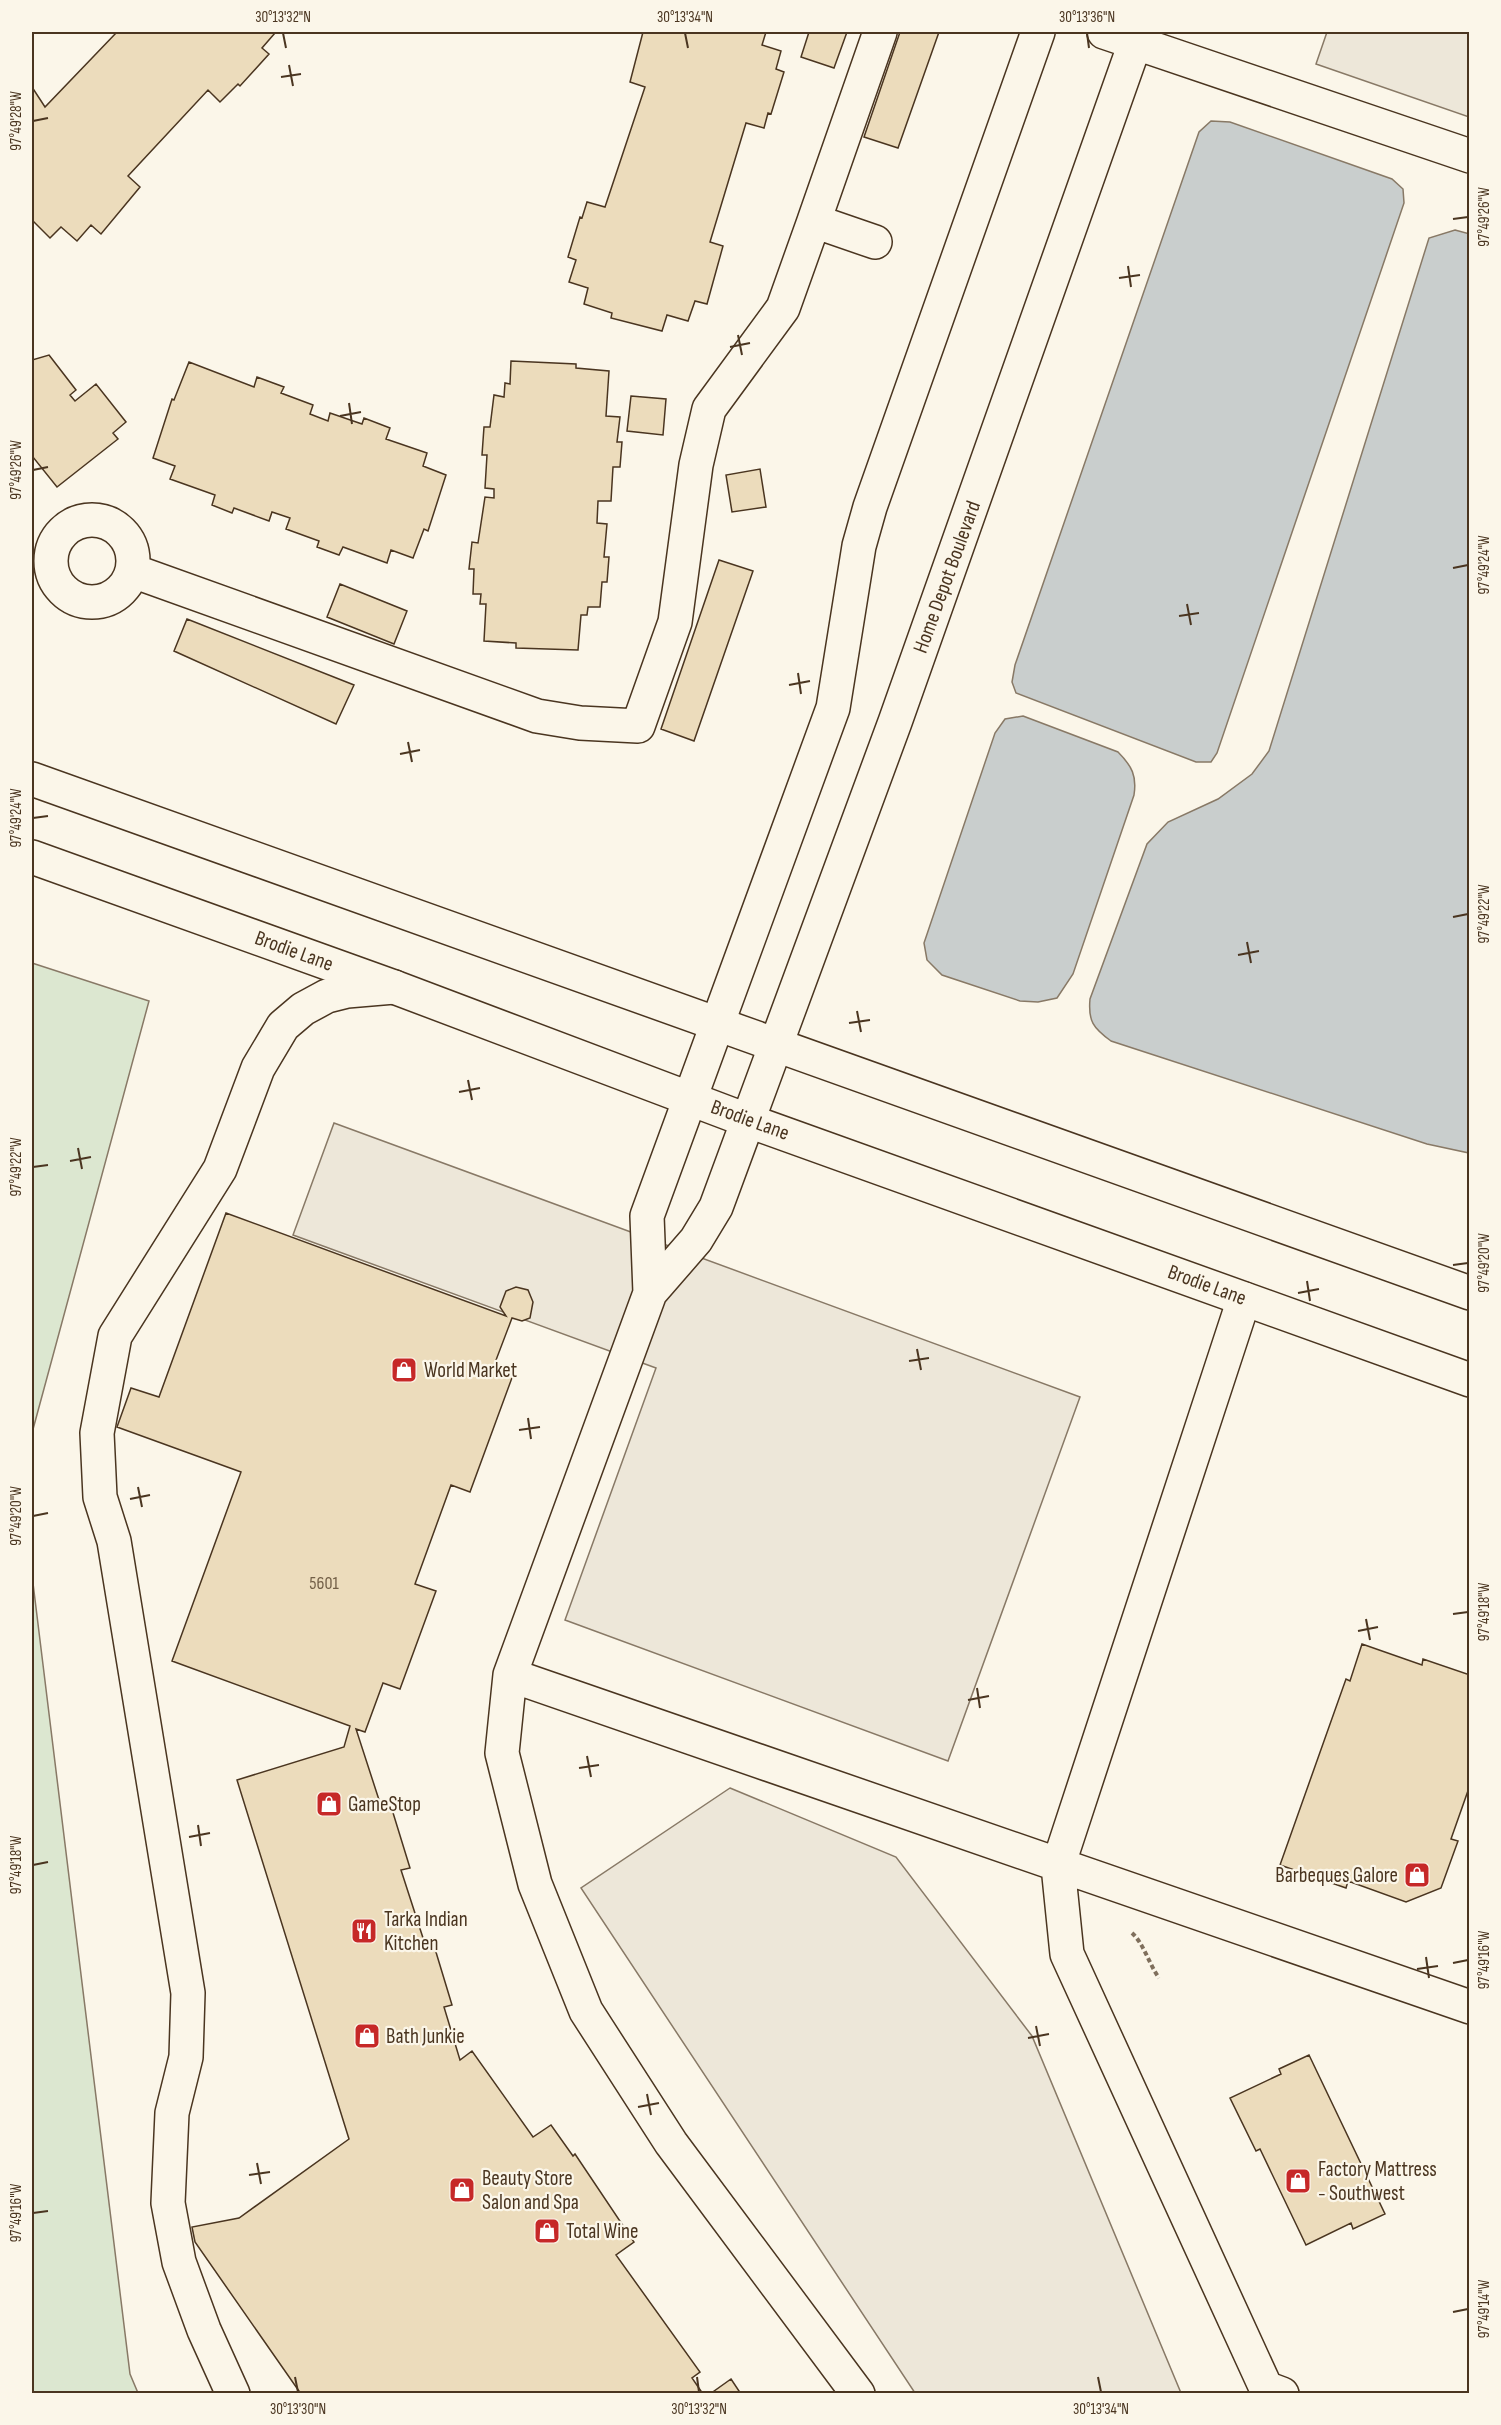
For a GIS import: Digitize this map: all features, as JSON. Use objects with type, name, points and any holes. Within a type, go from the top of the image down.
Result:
[{"type":"main road","points":[[133,571],[537,716],[580,723],[638,726],[675,622],[696,465],[709,410],[783,308],[880,32]]},
{"type":"main road","points":[[858,2394],[671,2143],[586,2011],[535,1884],[502,1753],[510,1675],[650,1293],[647,1216],[719,1025],[833,708],[859,546],[870,507],[1038,32]]},
{"type":"main road","points":[[1104,32],[1137,37],[1470,156]]},
{"type":"main road","name":"Home Depot Boulevard","points":[[650,1293],[696,1240],[716,1207],[903,700],[1137,37]]},
{"type":"main road","points":[[814,221],[875,242]]},
{"type":"main road","points":[[90,519],[103,521],[124,536],[131,547],[133,571],[124,587],[113,596],[101,602],[87,602],[73,597],[62,589],[41,564],[57,538],[77,522],[90,519]]},
{"type":"main road","points":[[32,779],[1470,1293]]},
{"type":"main road","name":"Brodie Lane","points":[[32,857],[394,987],[691,1099],[1470,1380]]},
{"type":"main road","points":[[232,2394],[204,2330],[179,2262],[168,2203],[172,2113],[186,2056],[188,1993],[162,1846],[114,1541],[100,1497],[97,1433],[115,1336],[220,1169],[258,1068],[283,1026],[303,1009],[327,996],[347,991],[394,987]]},
{"type":"main road","points":[[1244,1299],[1058,1866],[1067,1954],[1266,2388],[1282,2394]]},
{"type":"main road","points":[[510,1675],[1470,2007]]},
{"type":"path","points":[[1125,1929],[1134,1935],[1142,1946],[1147,1962],[1159,1978]]},
{"type":"green space","points":[[32,963],[149,1001],[32,1433]]},
{"type":"green space","points":[[32,1575],[130,2374],[138,2393],[32,2393]]},
{"type":"shaded area","points":[[1327,32],[1469,32],[1469,117],[1316,64]]},
{"type":"shaded area","points":[[1211,121],[1230,122],[1392,179],[1403,189],[1404,203],[1217,753],[1211,762],[1196,762],[1016,693],[1012,682],[1015,665],[1199,132]]},
{"type":"shaded area","points":[[1455,230],[1470,234],[1469,1153],[1427,1144],[1111,1041],[1096,1028],[1091,1019],[1090,1007],[1090,999],[1147,844],[1168,822],[1218,799],[1252,774],[1269,751],[1429,238]]},
{"type":"shaded area","points":[[1023,716],[1118,752],[1130,767],[1135,782],[1134,795],[1073,974],[1057,998],[1038,1002],[1020,1001],[942,975],[927,960],[924,943],[995,733],[1005,719]]},
{"type":"shaded area","points":[[334,1123],[1080,1397],[948,1761],[565,1620],[656,1368],[293,1235]]},
{"type":"shaded area","points":[[730,1788],[896,1857],[1032,2036],[1181,2393],[915,2393],[581,1888]]},
{"type":"building","points":[[117,32],[275,33],[262,48],[269,54],[240,86],[238,84],[220,102],[208,90],[128,176],[140,187],[101,234],[91,225],[77,241],[61,227],[50,238],[32,220],[32,87],[45,107]]},
{"type":"building","points":[[643,32],[766,32],[762,45],[781,51],[776,69],[784,72],[771,114],[768,113],[764,128],[746,123],[710,242],[723,246],[707,304],[695,301],[688,321],[667,315],[662,331],[611,318],[612,313],[584,304],[588,288],[569,282],[576,260],[568,257],[580,217],[582,218],[587,202],[605,207],[645,87],[630,82]]},
{"type":"building","points":[[809,32],[847,32],[834,68],[801,57]]},
{"type":"building","points":[[900,32],[939,32],[898,148],[864,137]]},
{"type":"building","points":[[49,355],[76,390],[70,395],[75,401],[96,384],[126,422],[113,433],[118,439],[57,487],[32,458],[32,360]]},
{"type":"building","points":[[511,361],[576,364],[576,368],[609,371],[606,416],[620,417],[617,442],[622,442],[620,467],[613,467],[611,501],[598,501],[597,523],[607,524],[604,557],[609,557],[607,582],[602,582],[600,607],[588,607],[587,615],[581,615],[578,650],[516,648],[516,643],[484,641],[486,604],[480,604],[481,594],[473,594],[474,569],[469,569],[472,542],[478,543],[485,497],[494,498],[494,489],[485,488],[487,455],[482,455],[484,427],[490,427],[494,395],[504,397],[505,383],[510,384]]},
{"type":"building","points":[[189,362],[254,387],[257,377],[284,387],[281,393],[313,405],[310,414],[328,421],[330,413],[362,424],[364,418],[390,428],[386,439],[427,453],[423,466],[446,475],[428,531],[424,529],[413,558],[391,550],[387,563],[343,547],[339,555],[317,547],[319,541],[286,529],[290,518],[272,512],[269,521],[234,508],[232,513],[212,505],[215,495],[170,479],[175,466],[153,458],[172,399],[174,400]]},
{"type":"building","points":[[631,396],[666,399],[663,435],[627,431]]},
{"type":"building","points":[[760,469],[766,507],[732,512],[726,475]]},
{"type":"building","points":[[719,560],[753,571],[694,741],[661,729]]},
{"type":"building","points":[[340,584],[407,611],[394,644],[327,617]]},
{"type":"building","points":[[187,619],[354,685],[336,724],[174,651]]},
{"type":"building","points":[[226,1213],[506,1316],[500,1307],[506,1291],[516,1287],[528,1290],[533,1302],[530,1318],[522,1321],[512,1318],[493,1368],[513,1375],[470,1492],[451,1485],[415,1584],[436,1591],[400,1689],[383,1683],[365,1732],[356,1729],[381,1806],[390,1803],[410,1868],[401,1870],[424,1941],[432,1939],[452,2005],[444,2007],[460,2060],[472,2051],[533,2137],[551,2125],[573,2156],[575,2154],[634,2242],[616,2255],[700,2372],[692,2378],[703,2394],[301,2394],[195,2242],[192,2227],[239,2218],[349,2139],[237,1780],[344,1747],[350,1726],[172,1661],[241,1472],[117,1427],[131,1388],[159,1397]]},
{"type":"building","points":[[1362,1644],[1422,1665],[1423,1659],[1470,1675],[1470,1785],[1451,1839],[1458,1841],[1441,1888],[1406,1902],[1348,1881],[1346,1888],[1280,1865],[1346,1679],[1350,1681]]},
{"type":"building","points":[[1309,2055],[1385,2214],[1353,2229],[1351,2223],[1306,2245],[1260,2149],[1256,2151],[1230,2098],[1281,2074],[1279,2069]]},
{"type":"building","points":[[731,2379],[741,2394],[710,2394]]},
{"type":"place","name":"World Market","points":[[404,1370]]},
{"type":"place","name":"GameStop","points":[[329,1804]]},
{"type":"place","name":"Barbeques Galore","points":[[1417,1875]]},
{"type":"place","name":"Tarka Indian Kitchen","points":[[364,1931]]},
{"type":"place","name":"Bath Junkie","points":[[367,2036]]},
{"type":"place","name":"Factory Mattress - Southwest","points":[[1298,2181]]},
{"type":"place","name":"Beauty Store Salon and Spa","points":[[462,2190]]},
{"type":"place","name":"Total Wine","points":[[547,2231]]}]
